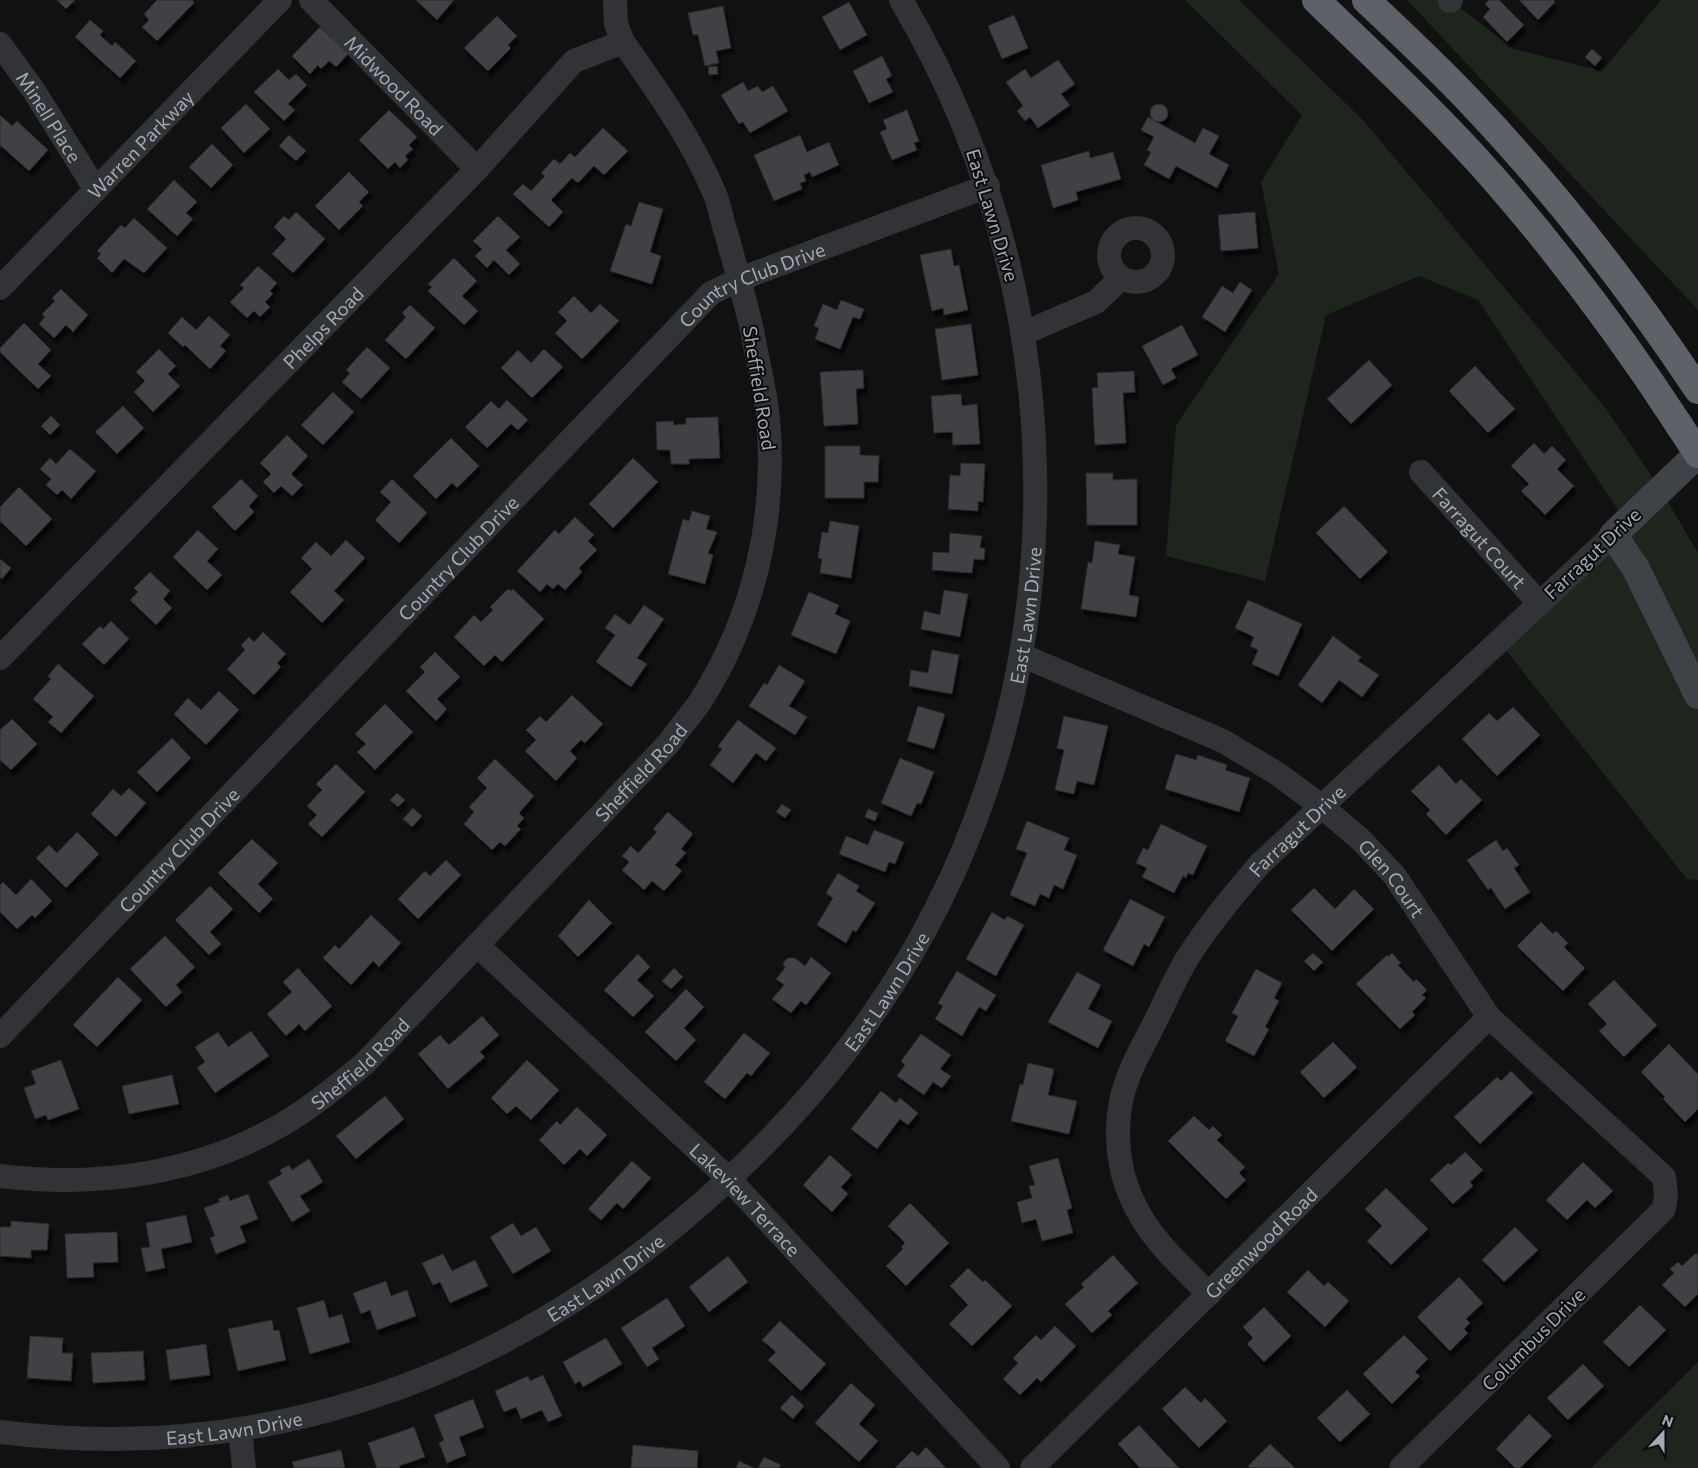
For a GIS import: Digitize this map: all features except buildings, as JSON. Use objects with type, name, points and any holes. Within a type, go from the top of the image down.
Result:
[{"type":"highway","points":[[1316,0],[1423,103],[1516,204],[1617,333],[1698,454]]},
{"type":"highway","points":[[1366,0],[1477,109],[1533,171],[1611,267],[1698,390]]},
{"type":"street","name":"Warren Parkway","points":[[0,288],[280,0]]},
{"type":"street","name":"Midwood Road","points":[[311,0],[477,169]]},
{"type":"street","points":[[615,0],[616,24],[623,42]]},
{"type":"street","name":"East Lawn Drive","points":[[0,1432],[89,1439],[165,1437],[240,1429],[329,1410],[387,1392],[458,1365],[526,1331],[578,1300],[640,1256],[730,1180],[771,1141],[825,1079],[865,1027],[901,972],[940,900],[967,840],[1003,732],[1027,618],[1034,545],[1036,470],[1033,404],[1024,333],[1005,242],[988,186],[949,88],[901,0]]},
{"type":"street","name":"Phelps Road","points":[[0,658],[477,169],[574,61],[623,42]]},
{"type":"street","name":"Sheffield Road","points":[[0,1176],[33,1180],[79,1181],[132,1176],[184,1165],[234,1148],[282,1124],[326,1095],[365,1063],[668,744],[699,702],[725,657],[746,609],[760,559],[768,507],[770,462],[768,417],[762,380],[740,279],[715,194],[672,111],[623,42]]},
{"type":"street","name":"Minell Place","points":[[0,44],[34,91],[96,190]]},
{"type":"street","name":"Country Club Drive","points":[[0,1036],[711,293],[740,279],[988,186]]},
{"type":"street","points":[[1024,333],[1096,302],[1115,286],[1121,278]]},
{"type":"street","name":"Farragut Drive","points":[[1209,1294],[1162,1246],[1144,1223],[1130,1197],[1121,1166],[1118,1134],[1121,1102],[1130,1071],[1188,958],[1221,909],[1260,864],[1698,454]]},
{"type":"street","name":"Farragut Court","points":[[1421,472],[1539,603]]},
{"type":"street","points":[[1613,534],[1636,567],[1698,695]]},
{"type":"street","name":"Glen Court","points":[[1020,655],[1223,741],[1278,774],[1321,806],[1360,839],[1394,874],[1489,1017],[1664,1177],[1666,1194],[1664,1209]]},
{"type":"street","name":"Lakeview Terrace","points":[[477,945],[730,1180],[998,1468]]},
{"type":"street","name":"Greenwood Road","points":[[1032,1468],[1489,1017]]},
{"type":"street","name":"Columbus Drive","points":[[1401,1468],[1664,1209]]},
{"type":"street","points":[[240,1429],[244,1468]]},
{"type":"shaded area","points":[[1185,0],[1239,0],[1362,119],[1604,406],[1661,490],[1698,553],[1698,880],[1687,879],[1498,640],[1626,522],[1478,300],[1419,276],[1326,315],[1265,581],[1166,556],[1176,425],[1279,274],[1261,182],[1302,115]]},
{"type":"shaded area","points":[[1407,0],[1450,0],[1514,49],[1602,71],[1661,0],[1698,0],[1698,310]]},
{"type":"shaded area","points":[[1698,1362],[1698,1468],[1591,1468]]}]
